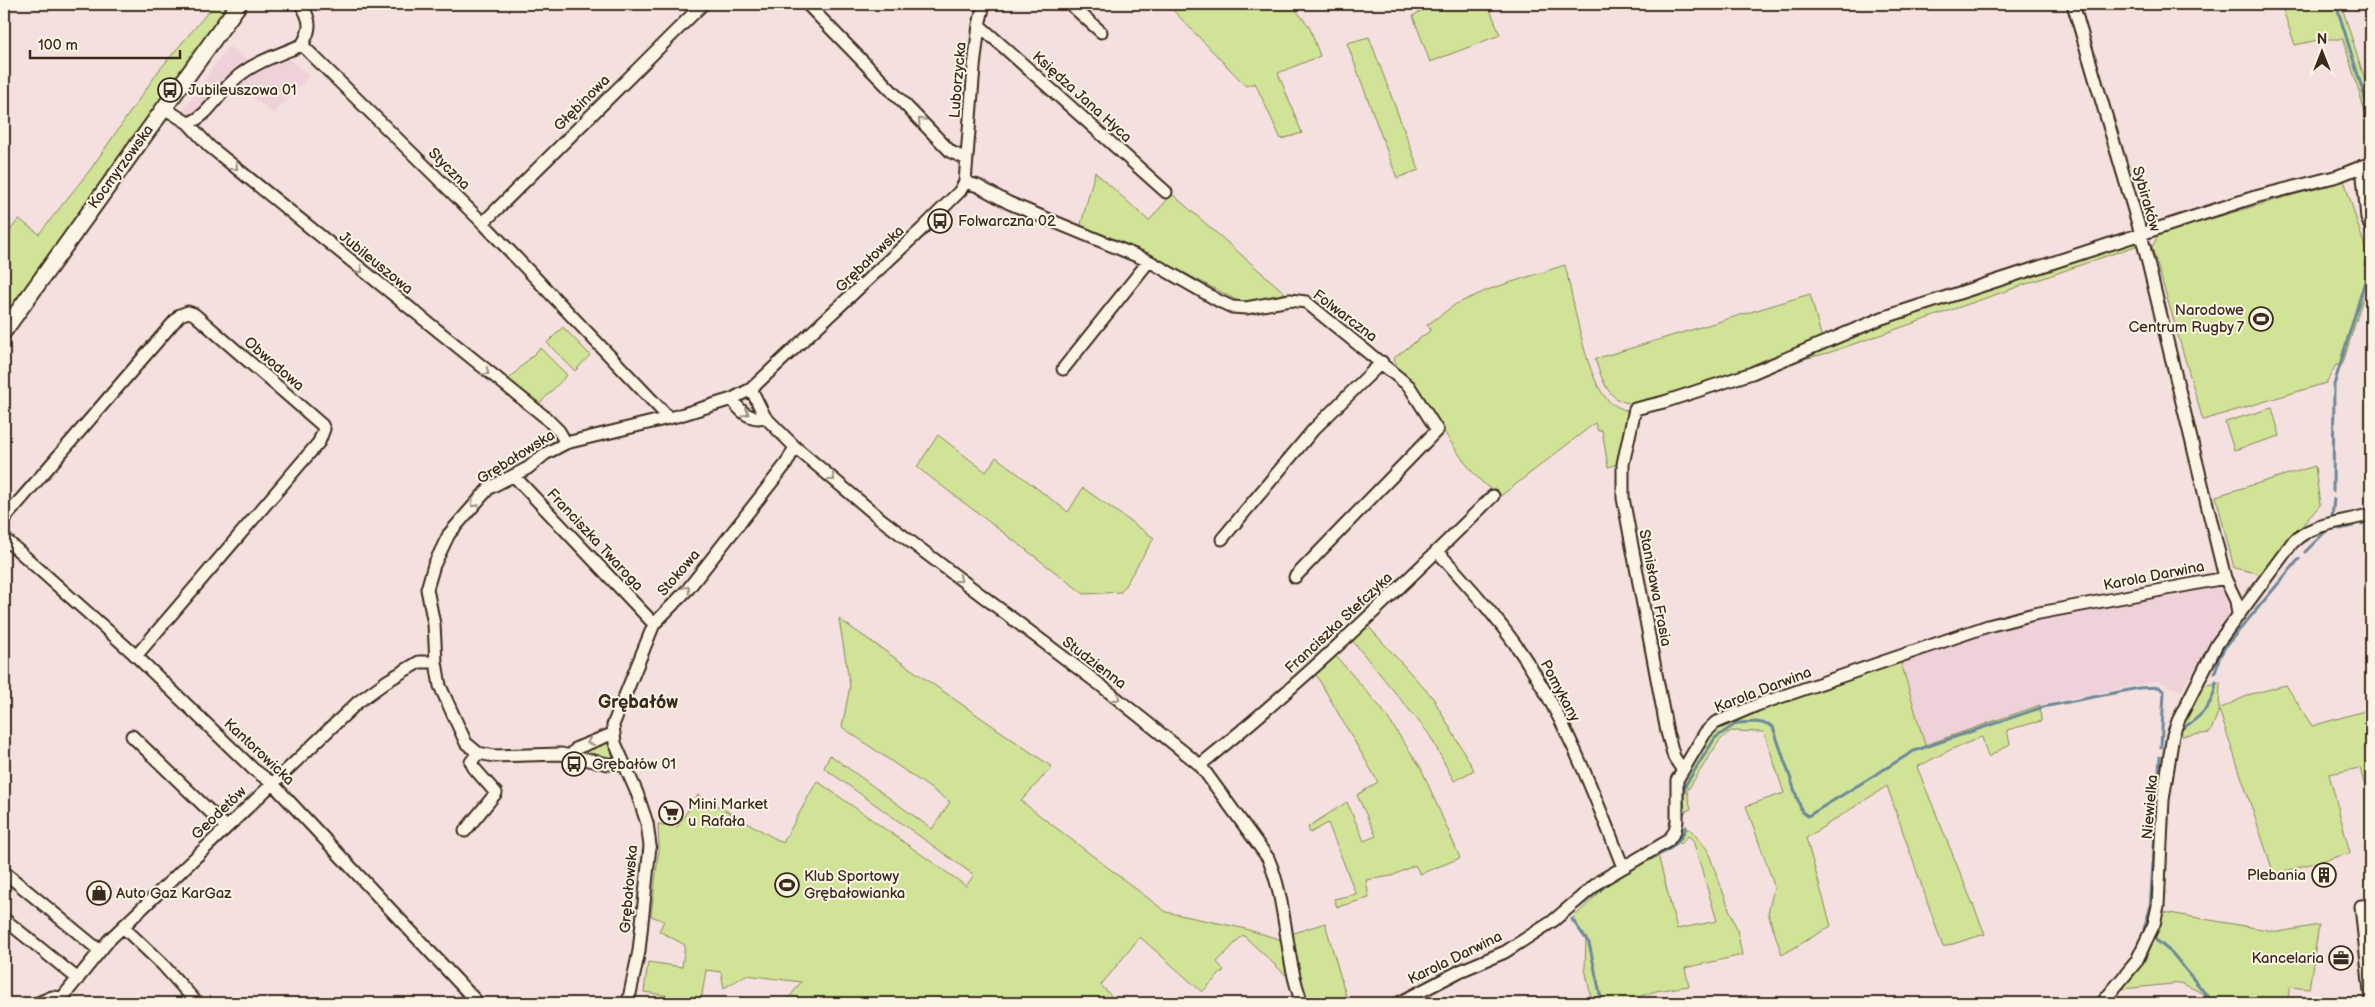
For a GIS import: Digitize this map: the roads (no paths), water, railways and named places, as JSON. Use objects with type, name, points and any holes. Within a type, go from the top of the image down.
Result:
[{"type":"main road","name":"Kocmyrzowska","points":[[4,331],[240,4]]},
{"type":"street","points":[[188,123],[201,117],[233,80],[261,62],[302,46],[309,34],[310,25],[308,15],[301,4]]},
{"type":"street","name":"Głębinowa","points":[[482,223],[703,4]]},
{"type":"street","points":[[807,4],[951,152],[967,159],[965,182]]},
{"type":"street","name":"Luborzycka","points":[[967,159],[979,25],[984,4]]},
{"type":"street","points":[[1070,4],[1101,32]]},
{"type":"street","name":"Sybiraków","points":[[2073,4],[2141,234],[2225,578],[2236,600],[2238,614]]},
{"type":"street","name":"Księdza Jana Hyca","points":[[979,25],[1166,192]]},
{"type":"street","name":"Styczna","points":[[302,46],[482,223],[669,418]]},
{"type":"street","name":"Jubileuszowa","points":[[164,108],[188,123],[217,153],[544,418],[559,431],[566,443]]},
{"type":"street","points":[[2141,234],[2255,197],[2338,176],[2367,165],[2366,209],[2371,228]]},
{"type":"street","name":"Grębałowska","points":[[478,753],[466,744],[440,686],[436,662],[434,624],[427,589],[434,565],[449,534],[462,516],[489,488],[528,468],[545,454],[566,443],[669,418],[732,399],[751,389],[922,229],[960,191],[965,182]]},
{"type":"street","name":"Folwarczna","points":[[965,182],[978,186],[1010,203],[1149,261],[1232,306],[1246,308],[1290,300],[1306,302],[1382,362],[1414,392],[1437,430],[1295,577]]},
{"type":"street","name":"Stanisława Frasia","points":[[1682,769],[1674,757],[1667,732],[1622,498],[1623,464],[1635,409],[1664,402],[1752,373],[1882,318],[2141,234]]},
{"type":"street","points":[[1063,369],[1149,261]]},
{"type":"street","name":"Obwodowa","points":[[4,519],[180,315],[188,312],[194,314],[322,425],[324,429],[319,442],[136,656]]},
{"type":"street","points":[[1222,539],[1314,429],[1382,362]]},
{"type":"street","name":"Studzienna","points":[[751,389],[765,417],[794,447],[890,526],[1099,684],[1200,765],[1268,858],[1274,872],[1283,910],[1294,981],[1302,1003]]},
{"type":"street","points":[[732,399],[744,414],[756,418],[765,417]]},
{"type":"street","name":"Stokowa","points":[[612,734],[615,719],[654,624],[700,573],[786,464],[794,447]]},
{"type":"street","name":"Franciszka Twaroga","points":[[514,476],[654,624]]},
{"type":"street","name":"Franciszka Stefczyka","points":[[1200,765],[1267,712],[1493,496]]},
{"type":"street","points":[[2238,614],[2301,534],[2314,527],[2354,520],[2371,514]]},
{"type":"street","name":"Kantorowicka","points":[[4,538],[136,656],[253,769],[272,783],[478,1003]]},
{"type":"street","name":"Pomykany","points":[[1437,551],[1500,623],[1539,681],[1585,773],[1623,866]]},
{"type":"street","name":"Karola Darwina","points":[[1399,1003],[1460,971],[1505,952],[1553,921],[1600,880],[1668,840],[1675,831],[1677,780],[1705,733],[1715,723],[1757,705],[1988,626],[2034,614],[2225,578]]},
{"type":"street","name":"Niewielka","points":[[2102,1003],[2136,962],[2152,928],[2158,906],[2163,800],[2173,735],[2217,644],[2238,614]]},
{"type":"street","name":"Geodetów","points":[[38,1003],[52,997],[67,999],[78,979],[100,951],[123,927],[358,702],[418,662],[436,662]]},
{"type":"street","points":[[571,755],[577,748],[612,734]]},
{"type":"street","name":"Grębałowska","points":[[612,734],[644,815],[650,846],[639,952],[628,1003]]},
{"type":"street","points":[[132,736],[226,827]]},
{"type":"street","points":[[465,831],[496,793],[471,762],[478,753],[494,756],[571,755],[608,764],[624,764]]},
{"type":"street","points":[[4,872],[100,951]]},
{"type":"street","points":[[2366,905],[2371,1001]]},
{"type":"street","points":[[4,920],[78,979]]},
{"type":"street","points":[[123,927],[197,1003]]},
{"type":"waterway","points":[[2336,4],[2371,117]]},
{"type":"waterway","points":[[2333,491],[2334,385],[2371,261]]},
{"type":"waterway","points":[[2332,517],[2334,499]]},
{"type":"waterway","points":[[2362,524],[2371,520]]},
{"type":"waterway","points":[[2340,529],[2353,526]]},
{"type":"waterway","points":[[2305,552],[2327,530]]},
{"type":"waterway","points":[[2215,673],[2219,658],[2225,647],[2299,559]]},
{"type":"waterway","points":[[2183,728],[2206,709],[2213,697],[2216,682]]},
{"type":"waterway","points":[[1684,813],[1683,796],[1686,784],[1715,738],[1737,723],[1756,722],[1773,727],[1802,812],[1808,816],[1914,751],[2043,707],[2139,688],[2159,687],[2164,692],[2161,747]]},
{"type":"waterway","points":[[2146,932],[2144,929],[2150,909],[2160,757]]},
{"type":"waterway","points":[[1640,864],[1674,846],[1686,827]]},
{"type":"waterway","points":[[1579,907],[1613,879]]},
{"type":"waterway","points":[[1572,919],[1589,943],[1602,1003]]},
{"type":"waterway","points":[[2151,936],[2172,953],[2213,1003]]},
{"type":"place","name":"Jubileuszowa 01","points":[[170,90]]},
{"type":"place","name":"Folwarczna 02","points":[[940,221]]},
{"type":"place","name":"Narodowe Centrum Rugby 7","points":[[2261,319]]},
{"type":"place","name":"Grębałów 01","points":[[574,764]]},
{"type":"place","name":"Mini Market u Rafała","points":[[671,813]]},
{"type":"place","name":"Plebania","points":[[2324,875]]},
{"type":"place","name":"Klub Sportowy Grębałowianka","points":[[787,885]]},
{"type":"place","name":"Auto Gaz KarGaz","points":[[99,893]]},
{"type":"place","name":"Kancelaria","points":[[2341,958]]},
{"type":"district","name":"Grębałów","points":[[638,702]]}]
